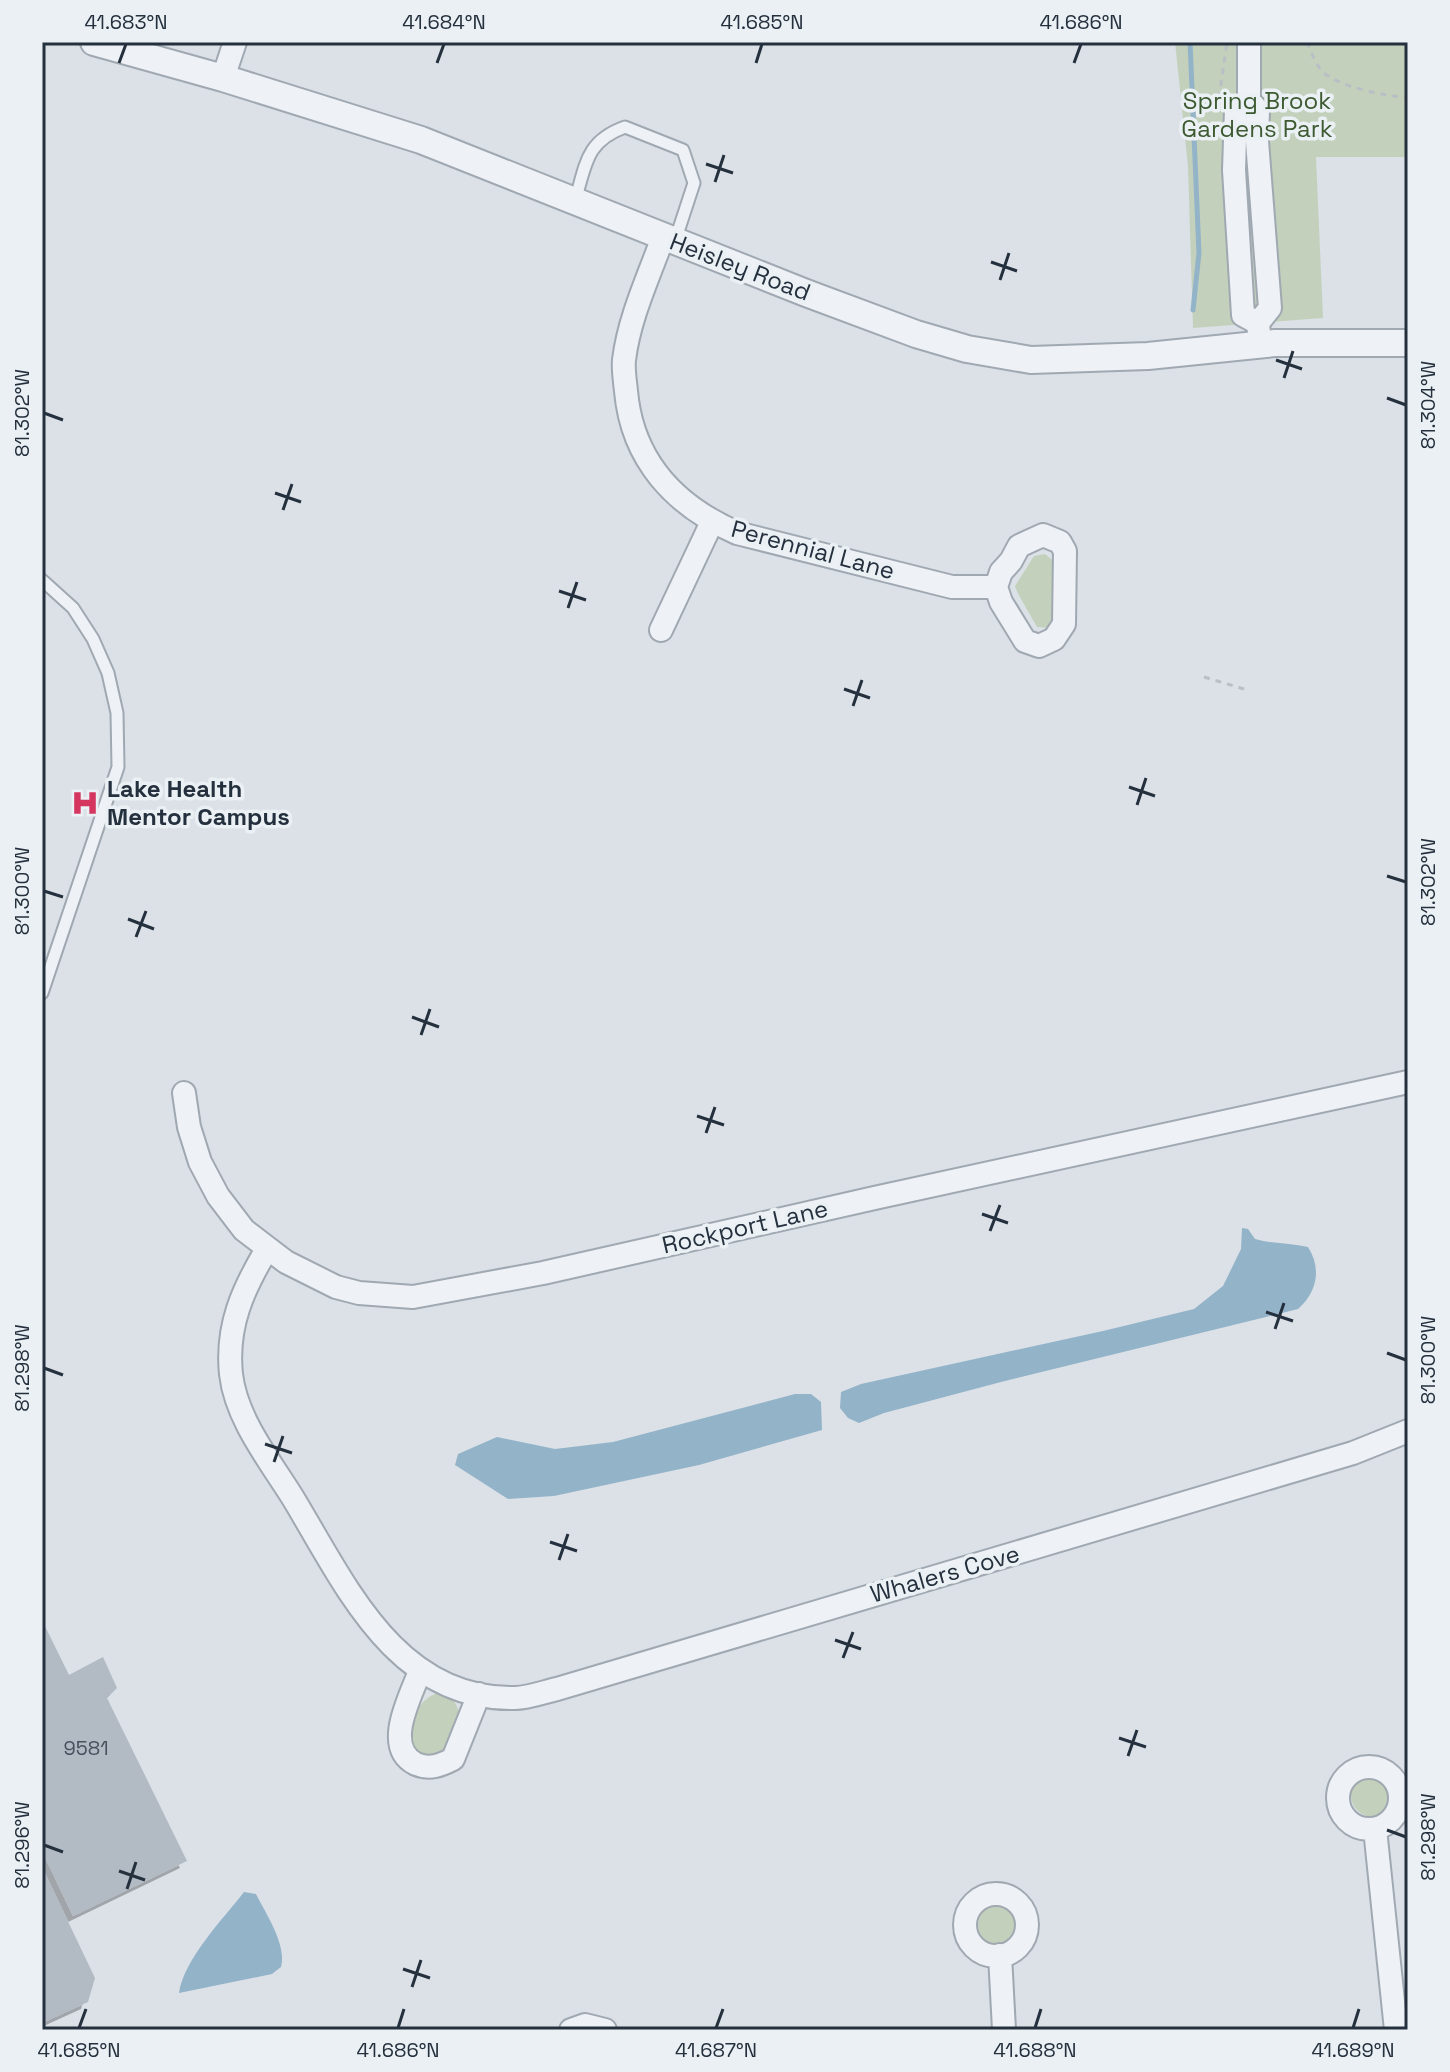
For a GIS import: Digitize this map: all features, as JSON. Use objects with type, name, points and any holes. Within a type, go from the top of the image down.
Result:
[{"type":"street","name":"Heisley Road","points":[[94,42],[223,78],[421,140],[669,240],[916,334],[967,349],[1031,360],[1148,356],[1259,334],[1408,343]]},
{"type":"street","points":[[223,78],[235,42]]},
{"type":"street","points":[[1249,42],[1249,100],[1258,111],[1257,141],[1270,308],[1259,334]]},
{"type":"street","name":"Perennial Lane","points":[[669,240],[632,323],[624,362],[627,405],[638,445],[655,473],[690,507],[712,522],[737,533],[952,587],[996,587]]},
{"type":"street","points":[[661,630],[712,522]]},
{"type":"street","points":[[1043,535],[1060,542],[1065,551],[1065,567],[1064,624],[1059,634],[1045,645],[1031,645],[1025,641],[1001,602],[996,587],[1001,572],[1019,546],[1043,535]]},
{"type":"street","name":"Rockport Lane","points":[[184,1093],[193,1142],[210,1182],[244,1230],[267,1249],[318,1279],[359,1293],[413,1297],[543,1273],[1408,1082]]},
{"type":"street","name":"Whalers Cove","points":[[267,1249],[246,1284],[234,1318],[231,1377],[241,1410],[364,1615],[401,1656],[420,1671],[479,1694],[516,1698],[557,1689],[1338,1458],[1383,1444],[1408,1431]]},
{"type":"street","points":[[420,1671],[400,1731],[401,1746],[407,1758],[419,1765],[437,1766],[453,1759],[479,1694]]},
{"type":"street","points":[[1375,1829],[1396,2030]]},
{"type":"street","points":[[1000,1955],[1004,2030]]},
{"type":"street","points":[[571,2030],[585,2025],[605,2030]]},
{"type":"lane","points":[[574,202],[590,152],[604,134],[625,127],[683,150],[694,183],[669,240]]},
{"type":"lane","points":[[42,580],[73,608],[93,639],[108,673],[117,713],[118,767],[42,993]]},
{"type":"path","points":[[1307,42],[1315,62],[1324,73],[1381,95],[1408,98]]},
{"type":"path","points":[[1204,677],[1244,689]]},
{"type":"green space","name":"Spring Brook Gardens Park","points":[[1175,42],[1408,42],[1408,157],[1316,157],[1323,318],[1193,328],[1188,166]]},
{"type":"green space","points":[[1045,554],[1055,562],[1055,622],[1051,628],[1037,627],[1015,586],[1034,556]]},
{"type":"green space","points":[[435,1694],[448,1694],[455,1702],[459,1726],[452,1743],[440,1759],[421,1758],[409,1744],[411,1729],[418,1708]]},
{"type":"green space","points":[[1373,1773],[1389,1779],[1395,1795],[1389,1811],[1373,1817],[1357,1811],[1351,1795],[1357,1779]]},
{"type":"green space","points":[[1000,1904],[1016,1910],[1022,1926],[1016,1942],[1000,1948],[984,1942],[978,1926],[984,1910]]},
{"type":"water","points":[[1242,1228],[1248,1229],[1255,1239],[1308,1247],[1315,1264],[1315,1280],[1310,1295],[1298,1309],[1001,1382],[884,1413],[859,1423],[848,1418],[840,1408],[841,1392],[861,1384],[1194,1309],[1223,1286],[1241,1249]]},
{"type":"water","points":[[795,1394],[811,1394],[821,1402],[822,1430],[699,1465],[554,1496],[508,1499],[455,1465],[458,1454],[497,1437],[555,1449],[613,1442]]},
{"type":"water","points":[[244,1892],[256,1894],[270,1920],[281,1949],[281,1967],[272,1974],[179,1993],[196,1953]]},
{"type":"building","points":[[42,1620],[69,1675],[103,1657],[117,1688],[107,1698],[187,1861],[73,1916],[42,1851]]},
{"type":"building","points":[[42,1867],[95,1978],[88,2002],[42,2023]]},
{"type":"waterway","points":[[1190,42],[1199,253],[1193,310]]},
{"type":"place","name":"Lake Health Mentor Campus","points":[[85,803]]}]
